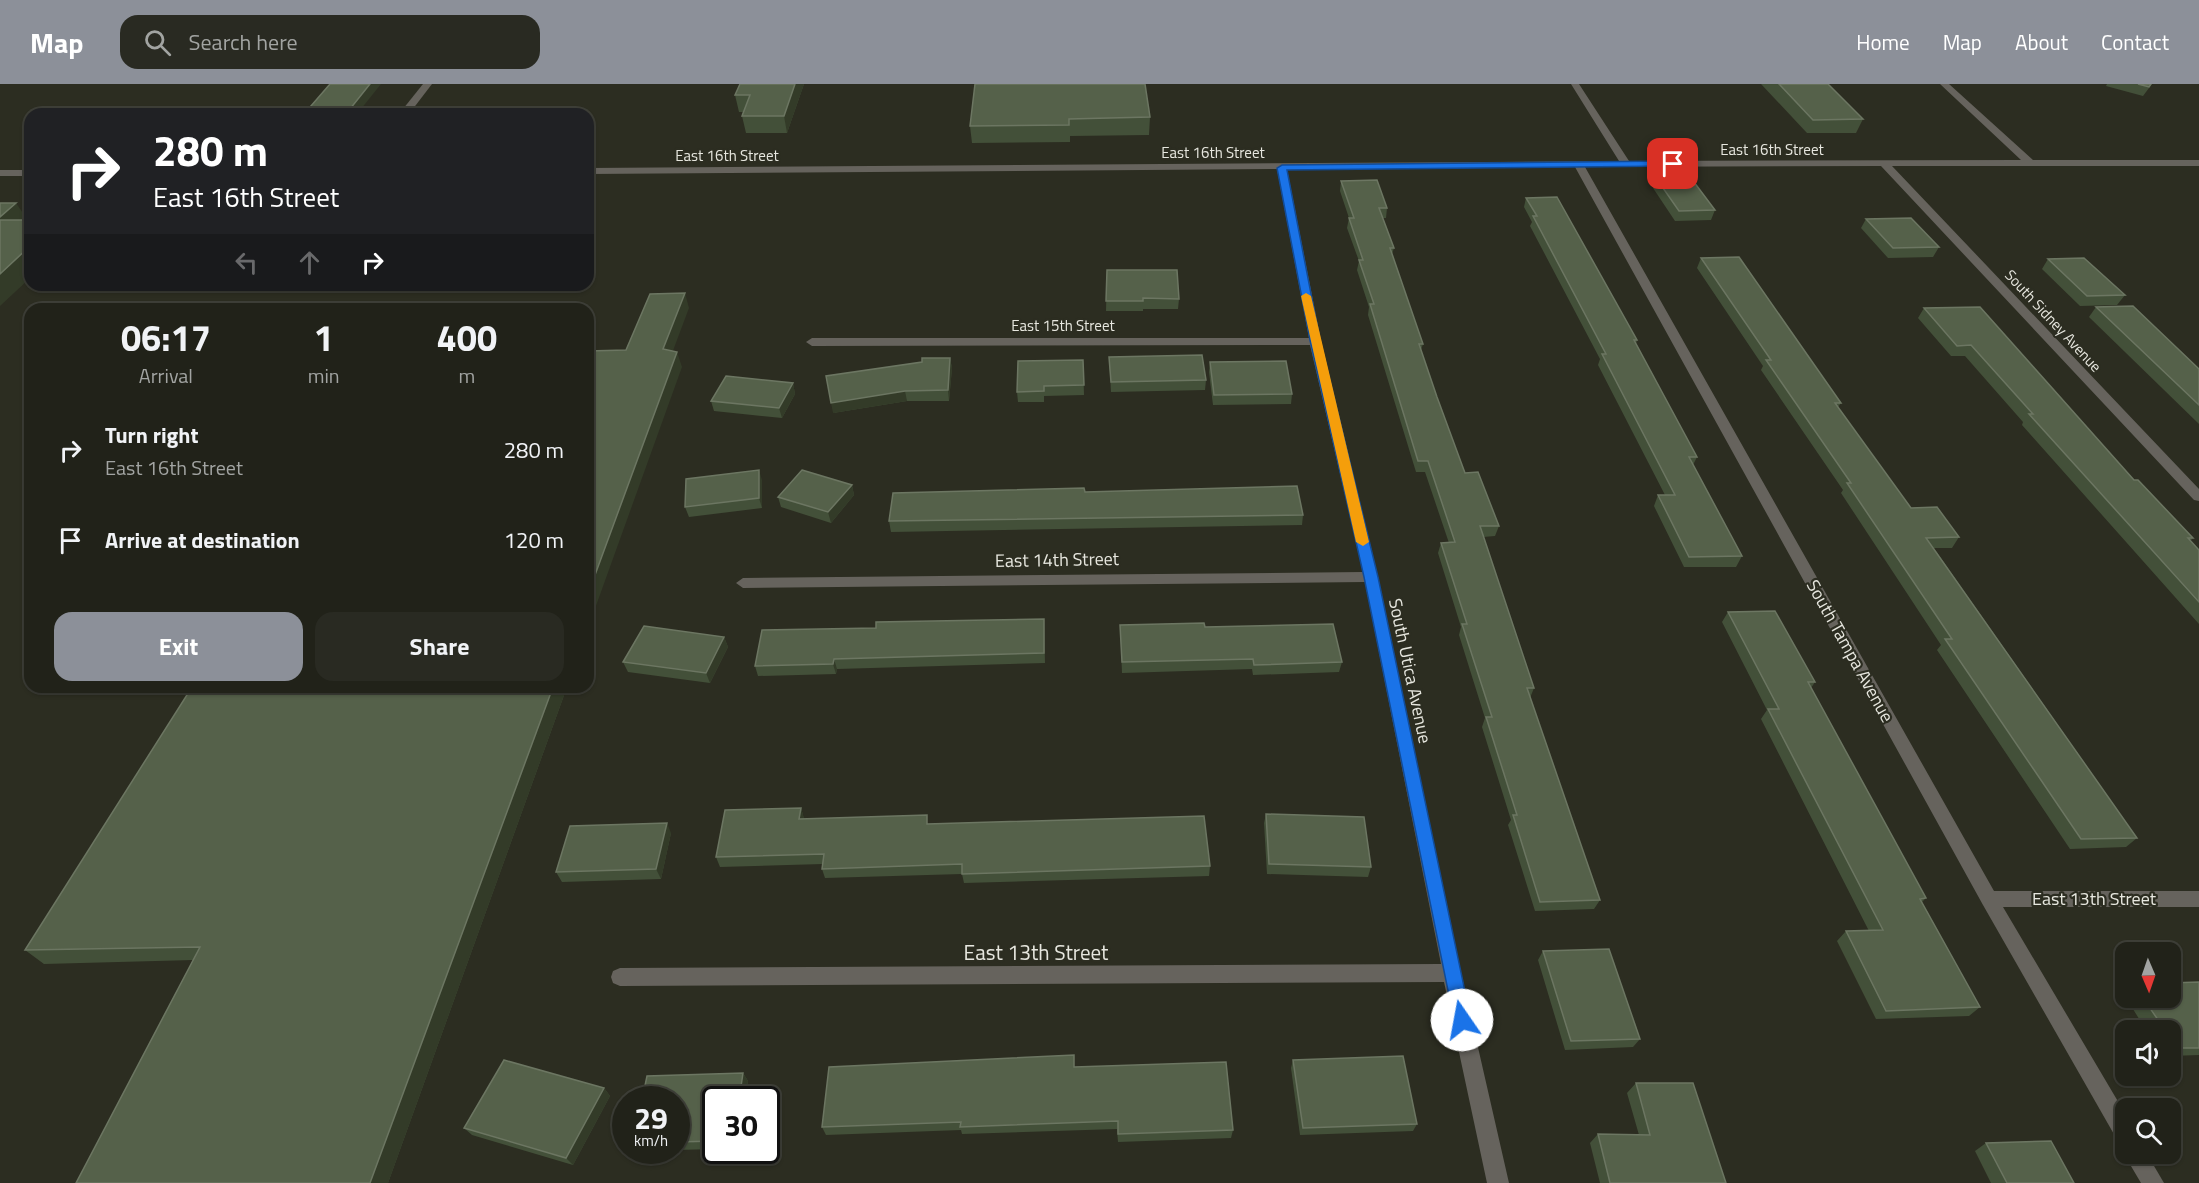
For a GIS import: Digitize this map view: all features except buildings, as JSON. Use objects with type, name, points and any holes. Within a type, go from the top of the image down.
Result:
[{"type":"street","points":[[409,108],[428,84]]},
{"type":"street","points":[[1575,84],[1626,164]]},
{"type":"street","points":[[1944,84],[2031,164]]},
{"type":"street","name":"East 16th Street","points":[[594,171],[1282,168],[1578,164],[2199,163]]},
{"type":"street","name":"South Tampa Avenue","points":[[1578,164],[1989,899],[2115,1117]]},
{"type":"street","name":"South Sidney Avenue","points":[[1885,165],[2199,497]]},
{"type":"street","name":"South Utica Avenue","points":[[1282,168],[1315,340],[1371,577],[1452,973],[1498,1183]]},
{"type":"street","points":[[0,173],[24,173]]},
{"type":"street","name":"East 15th Street","points":[[812,342],[1315,340]]},
{"type":"street","name":"East 14th Street","points":[[743,583],[1371,577]]},
{"type":"street","name":"East 13th Street","points":[[1989,899],[2199,899]]},
{"type":"street","name":"East 13th Street","points":[[620,977],[1452,973]]},
{"type":"street","points":[[2141,1164],[2152,1183]]},
{"type":"slow traffic","points":[[1306,296],[1363,542]]},
{"type":"route","points":[[1462,1020],[1371,577],[1315,340],[1282,168],[1673,164]]}]
